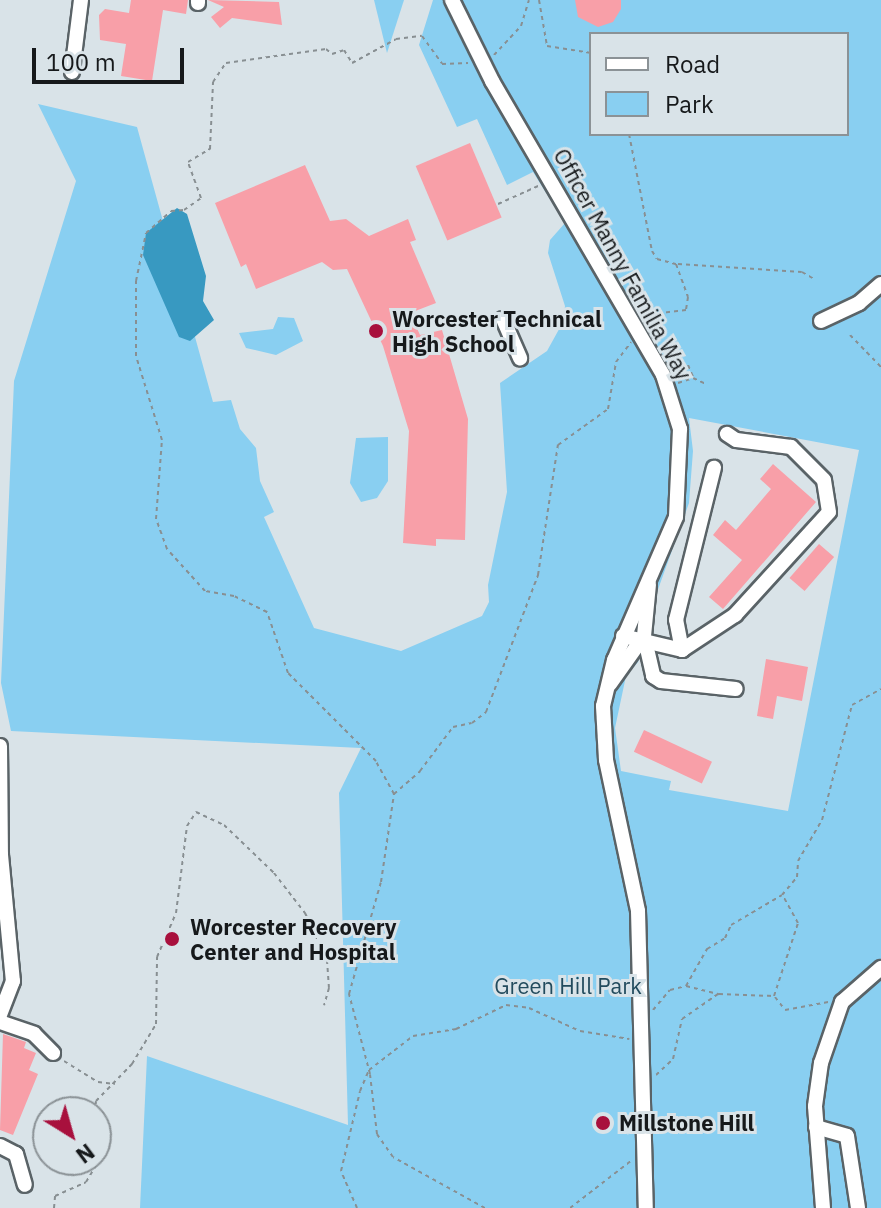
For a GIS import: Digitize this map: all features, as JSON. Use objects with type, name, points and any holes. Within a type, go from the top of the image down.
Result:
[{"type":"street","points":[[72,72],[81,0]]},
{"type":"street","name":"Officer Manny Familia Way","points":[[452,0],[481,59],[639,330],[669,388],[681,440],[681,493],[655,565],[623,636],[604,696],[606,760],[638,911],[646,1208]]},
{"type":"street","points":[[821,321],[859,303],[881,284]]},
{"type":"street","points":[[503,319],[520,358]]},
{"type":"street","points":[[623,636],[682,650],[735,615],[829,512],[824,480],[791,447],[736,440],[727,434]]},
{"type":"street","points":[[682,650],[676,620],[714,468]]},
{"type":"street","points":[[681,493],[705,498]]},
{"type":"street","name":"Officer Manny Familia Way","points":[[604,696],[644,639],[655,565]]},
{"type":"street","points":[[644,639],[653,676],[661,681],[736,689]]},
{"type":"street","points":[[0,746],[1,855],[13,981],[0,1015]]},
{"type":"street","points":[[823,1208],[816,1127],[819,1075],[842,1002],[881,968]]},
{"type":"street","points":[[0,1022],[34,1034],[53,1053]]},
{"type":"street","points":[[816,1127],[847,1136],[858,1208]]},
{"type":"street","points":[[0,1146],[16,1154],[25,1185]]},
{"type":"path","points":[[485,1208],[393,1157],[372,1120],[369,1070],[349,994],[381,882],[394,794],[376,761],[288,673],[267,612],[234,596],[205,591],[167,549],[156,519],[162,440],[136,356],[136,281],[146,233],[171,211],[184,210],[201,198],[188,162],[210,149],[213,82],[226,63],[326,49],[332,54],[344,50],[352,63],[396,39],[422,36],[449,67],[504,49],[509,36],[521,26],[529,0]]},
{"type":"path","points":[[539,0],[547,46],[589,53]]},
{"type":"path","points":[[629,136],[652,251],[657,259],[676,264],[802,272],[814,279]]},
{"type":"path","points":[[498,204],[546,181]]},
{"type":"path","points":[[394,794],[420,771],[453,727],[472,723],[486,712],[538,575],[558,445],[608,409],[616,362],[639,330],[641,316],[650,312],[686,310],[686,285],[676,264]]},
{"type":"path","points":[[850,335],[881,367]]},
{"type":"path","points":[[688,365],[693,378],[706,384]]},
{"type":"path","points":[[669,388],[693,378]]},
{"type":"path","points":[[686,986],[707,949],[725,938],[731,925],[782,895],[797,877],[798,861],[822,820],[852,705],[881,689]]},
{"type":"path","points":[[102,1096],[115,1084],[156,1024],[157,957],[176,913],[187,826],[196,812],[224,825],[274,873],[305,913],[327,960],[329,988],[324,1005]]},
{"type":"path","points":[[774,996],[798,923],[782,895]]},
{"type":"path","points":[[357,1208],[341,1171],[369,1070],[413,1036],[456,1029],[506,1005],[529,1008],[580,1031],[626,1040],[670,990],[686,986],[719,994],[774,996],[785,1010],[842,1002]]},
{"type":"path","points":[[644,1084],[670,1062],[677,1027],[689,1011],[719,994]]},
{"type":"path","points":[[53,1053],[98,1082],[115,1084]]},
{"type":"path","points":[[570,1208],[635,1157]]},
{"type":"path","points":[[54,1208],[55,1196],[86,1182],[90,1176]]},
{"type":"green space","points":[[374,0],[404,0],[387,53]]},
{"type":"green space","name":"Green Hill Park","points":[[433,0],[881,0],[881,1208],[140,1208],[147,1056],[348,1125],[339,793],[361,748],[11,731],[1,683],[14,381],[76,181],[38,104],[137,127],[213,402],[231,400],[240,429],[256,448],[260,481],[274,512],[264,517],[314,628],[401,651],[482,616],[489,602],[488,585],[507,492],[500,383],[547,351],[563,322],[565,306],[548,253],[550,240],[565,223],[533,172],[507,185],[477,119],[457,127],[419,45]],"holes":[[[689,418],[859,450],[788,811],[669,790],[671,781],[621,771],[615,728],[626,676],[638,662],[654,618],[656,595],[689,503],[693,451]]]},
{"type":"green space","points":[[278,317],[294,318],[303,341],[276,355],[246,348],[239,333],[273,329]]},
{"type":"green space","points":[[388,437],[388,481],[377,498],[361,502],[350,483],[356,438]]},
{"type":"shaded area","points":[[177,208],[187,214],[206,276],[203,301],[214,320],[190,341],[179,337],[143,255],[146,233]]},
{"type":"building","points":[[131,0],[188,0],[186,14],[163,10],[152,81],[121,76],[126,44],[100,40],[99,15],[105,9],[129,13]]},
{"type":"building","points":[[208,0],[279,2],[282,25],[232,18],[220,28],[211,17],[224,7]]},
{"type":"building","points":[[575,0],[621,0],[621,9],[613,22],[598,27],[578,17]]},
{"type":"building","points":[[470,143],[502,218],[447,241],[416,166]]},
{"type":"building","points":[[305,165],[330,221],[346,219],[369,236],[408,219],[416,240],[410,242],[436,303],[410,313],[420,335],[442,330],[468,419],[465,540],[436,539],[436,546],[403,543],[409,431],[383,346],[347,269],[333,270],[322,262],[256,289],[246,264],[241,267],[215,203]]},
{"type":"building","points":[[773,464],[816,502],[723,609],[709,597],[742,560],[713,535],[725,520],[736,530],[771,489],[760,479]]},
{"type":"building","points":[[819,544],[834,557],[805,591],[789,578]]},
{"type":"building","points":[[766,659],[808,667],[802,701],[777,696],[773,719],[757,716]]},
{"type":"building","points":[[644,730],[712,762],[702,783],[634,752]]},
{"type":"building","points":[[3,1034],[26,1042],[24,1048],[36,1053],[29,1070],[38,1074],[13,1135],[0,1130]]},
{"type":"place","name":"Worcester Technical High School","points":[[376,331]]},
{"type":"place","name":"Worcester Recovery Center and Hospital","points":[[172,939]]},
{"type":"place","name":"Millstone Hill","points":[[603,1123]]}]
